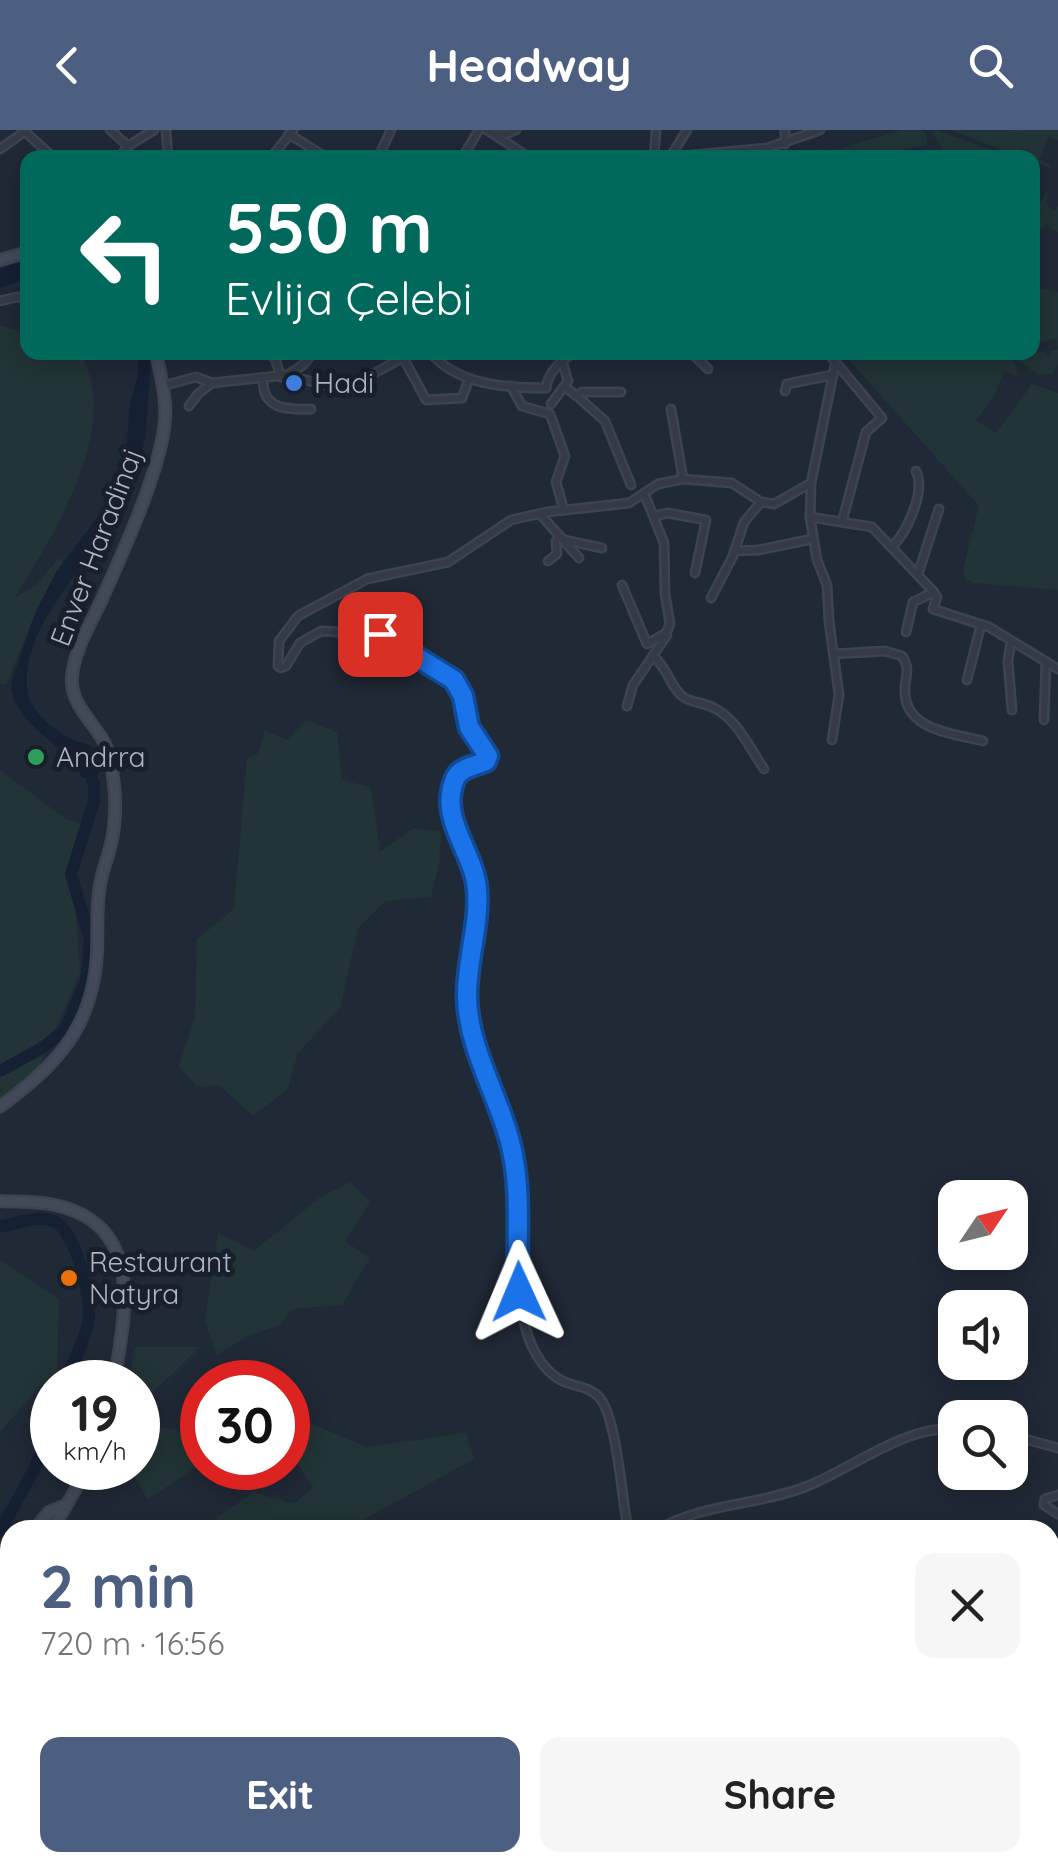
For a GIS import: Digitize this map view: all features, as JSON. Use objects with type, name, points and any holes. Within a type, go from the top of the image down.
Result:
[{"type":"main road","name":"Enver Haradinaj","points":[[0,1107],[30,1084],[71,1042],[91,994],[99,888],[116,812],[106,745],[77,701],[72,673],[156,458],[165,421],[157,360]]},
{"type":"main road","points":[[0,1201],[42,1203],[74,1210],[95,1223],[112,1242],[120,1260],[126,1302],[117,1360]]},
{"type":"main road","points":[[57,1520],[75,1490]]},
{"type":"main road","points":[[42,1520],[66,1504]]},
{"type":"street","points":[[110,130],[128,146]]},
{"type":"street","points":[[125,150],[154,130]]},
{"type":"street","points":[[489,131],[506,134],[518,130],[521,150]]},
{"type":"street","points":[[785,130],[785,144]]},
{"type":"street","points":[[760,150],[820,130]]},
{"type":"street","points":[[0,149],[25,131],[45,150]]},
{"type":"street","points":[[489,131],[521,150]]},
{"type":"street","points":[[291,132],[316,150]]},
{"type":"street","points":[[277,360],[284,376]]},
{"type":"street","points":[[284,376],[307,360]]},
{"type":"street","points":[[162,386],[196,378],[212,383],[284,376],[333,387],[362,380],[402,360]]},
{"type":"street","points":[[405,360],[426,400],[462,398],[469,379]]},
{"type":"street","points":[[437,360],[469,379],[546,388]]},
{"type":"street","points":[[561,360],[547,378],[546,388],[564,456],[556,482],[564,511]]},
{"type":"street","points":[[551,404],[568,381],[564,360]]},
{"type":"street","points":[[699,360],[708,369]]},
{"type":"street","points":[[832,360],[882,418],[866,432],[842,522]]},
{"type":"street","points":[[832,740],[840,704],[828,585],[812,539],[810,518],[812,483],[835,365]]},
{"type":"street","points":[[785,392],[788,384],[832,375]]},
{"type":"street","points":[[263,379],[265,396],[271,405],[311,409]]},
{"type":"street","points":[[190,406],[212,383]]},
{"type":"street","points":[[508,385],[522,406],[550,414]]},
{"type":"street","points":[[565,387],[605,422],[631,485]]},
{"type":"street","points":[[577,396],[582,392],[621,392]]},
{"type":"street","points":[[670,410],[683,479]]},
{"type":"street","points":[[893,546],[907,530],[920,480],[916,471]]},
{"type":"street","points":[[626,1520],[607,1410],[593,1392],[560,1380],[546,1368],[530,1342],[521,1313],[513,1154],[470,1024],[467,995],[476,916],[476,876],[455,828],[451,807],[458,774],[486,761],[487,751],[469,727],[463,696],[454,680],[380,634],[321,631],[300,643],[281,668],[277,662],[279,642],[288,627],[316,605],[367,579],[448,562],[511,520],[629,504],[658,484],[683,479],[732,483],[761,502],[774,504],[812,483]]},
{"type":"street","points":[[627,706],[633,686],[670,630],[664,543],[644,493]]},
{"type":"street","points":[[711,598],[744,522],[761,502]]},
{"type":"street","points":[[918,574],[939,509]]},
{"type":"street","points":[[654,516],[668,513],[706,520],[695,573]]},
{"type":"street","points":[[540,514],[579,558]]},
{"type":"street","points":[[810,518],[872,527],[934,592],[933,610],[981,625],[1058,669]]},
{"type":"street","points":[[548,561],[557,554],[556,541],[562,538],[602,548]]},
{"type":"street","points":[[734,551],[812,539]]},
{"type":"street","points":[[622,585],[647,644],[670,630]]},
{"type":"street","points":[[906,632],[913,602],[934,592]]},
{"type":"street","points":[[967,680],[981,625]]},
{"type":"street","points":[[1011,642],[1008,661],[1012,710]]},
{"type":"street","points":[[834,654],[885,651],[902,656],[908,670],[908,708],[914,718],[951,735],[982,741]]},
{"type":"street","points":[[654,657],[684,698],[730,717],[764,768]]},
{"type":"street","points":[[1044,720],[1046,662]]},
{"type":"street","points":[[681,1520],[710,1508],[803,1488],[885,1448],[938,1431]]},
{"type":"street","points":[[1028,1440],[1058,1448]]},
{"type":"street","points":[[1058,1495],[1045,1499],[1044,1505],[1058,1514]]},
{"type":"shaded area","points":[[902,130],[922,130],[927,136],[927,145],[902,150],[834,150]]},
{"type":"shaded area","points":[[935,130],[992,150],[943,150],[933,134]]},
{"type":"shaded area","points":[[950,130],[1058,130],[1058,140],[1048,137],[1040,159],[1040,150],[1003,150]]},
{"type":"shaded area","points":[[1047,190],[1049,206],[1055,210],[1058,206],[1058,232],[1048,227],[1045,219],[1046,227],[1040,228]]},
{"type":"shaded area","points":[[1040,290],[1058,292],[1058,348],[1056,338],[1040,342]]},
{"type":"shaded area","points":[[0,325],[20,332],[20,360],[83,360],[91,382],[93,413],[89,446],[64,512],[14,598],[36,585],[59,558],[64,562],[36,611],[6,685],[0,684]]},
{"type":"shaded area","points":[[1058,349],[1058,364],[1052,374],[1038,375],[1019,360],[1040,360],[1040,352],[1051,356],[1050,351]]},
{"type":"shaded area","points":[[849,360],[1012,360],[1017,376],[1004,371],[995,395],[976,420],[996,433],[1032,384],[1058,393],[1058,590],[965,579],[963,569],[979,506]]},
{"type":"shaded area","points":[[306,720],[337,732],[342,780],[371,787],[380,852],[413,828],[441,832],[439,864],[431,897],[385,901],[358,928],[340,1008],[297,1054],[288,1089],[253,1116],[219,1085],[197,1087],[179,1066],[195,1018],[197,939],[234,909],[247,758],[258,754],[265,730],[287,740]]},
{"type":"shaded area","points":[[0,770],[66,819],[80,823],[76,919],[80,973],[37,1072],[0,1101]]},
{"type":"shaded area","points":[[350,1182],[370,1202],[345,1241],[370,1258],[342,1305],[292,1309],[280,1325],[250,1335],[217,1355],[205,1321],[218,1233],[254,1251],[319,1198]]},
{"type":"shaded area","points":[[0,1260],[59,1299],[57,1360],[30,1360],[30,1398],[0,1432]]},
{"type":"shaded area","points":[[135,1347],[200,1347],[186,1360],[180,1360],[180,1366],[160,1385],[160,1360],[132,1360]]},
{"type":"shaded area","points":[[310,1423],[367,1447],[466,1433],[474,1459],[363,1520],[216,1518],[254,1492],[294,1504],[313,1487]]},
{"type":"shaded area","points":[[160,1427],[180,1431],[180,1478],[148,1499],[142,1490],[160,1490]]},
{"type":"water","points":[[20,262],[20,281],[0,288],[0,269]]},
{"type":"water","points":[[138,360],[151,360],[146,426],[130,493],[48,615],[28,668],[28,694],[40,715],[94,752],[99,774],[82,778],[20,710],[11,683],[36,611],[56,572],[107,505],[125,463],[130,402]]},
{"type":"waterway","points":[[0,1071],[65,1030],[86,981],[90,940],[71,874],[94,801],[94,784],[85,760]]},
{"type":"waterway","points":[[0,1226],[47,1219],[62,1227],[69,1238],[85,1285],[89,1314],[74,1360]]},
{"type":"waterway","points":[[6,1520],[30,1477]]},
{"type":"place","name":"Hadi","points":[[294,383]]},
{"type":"place","name":"Andrra","points":[[36,757]]},
{"type":"place","name":"Restaurant Natyra","points":[[69,1278]]},
{"type":"route","points":[[380,634],[454,680],[466,704],[469,727],[487,751],[486,761],[458,774],[451,807],[455,828],[476,876],[478,891],[467,995],[470,1024],[513,1154],[518,1193],[519,1292]]}]
